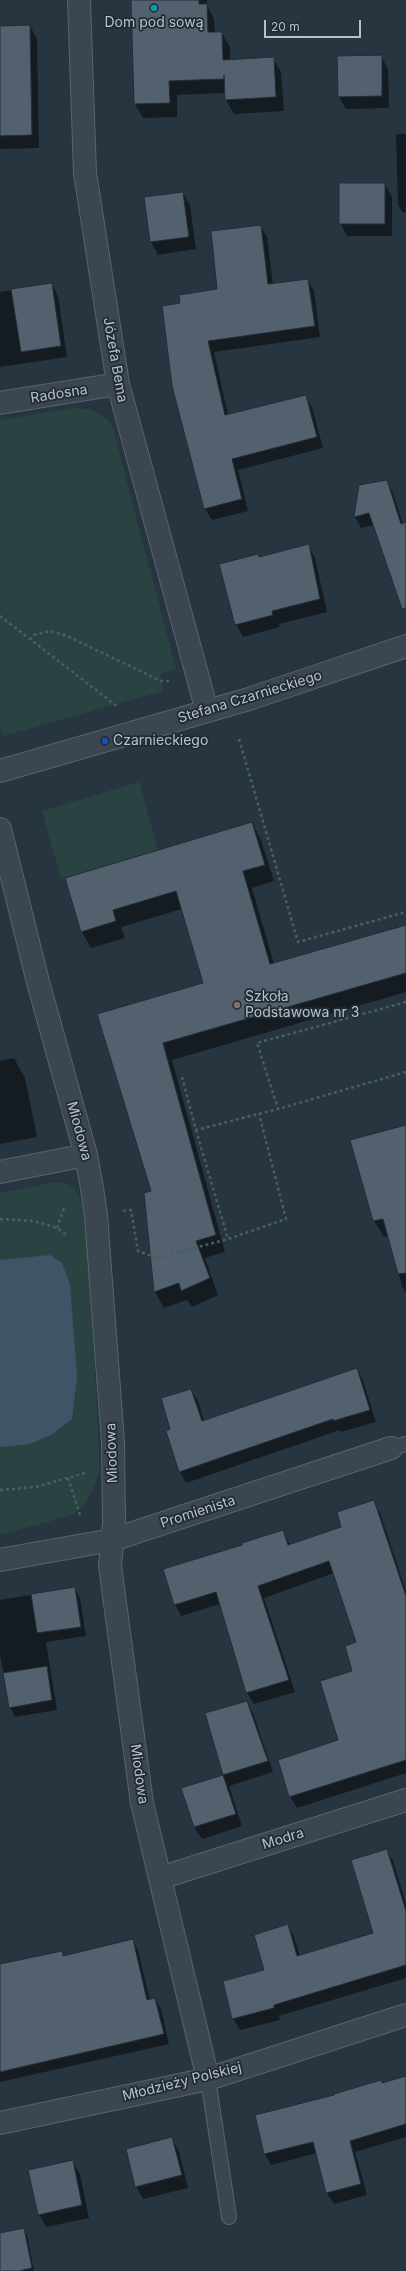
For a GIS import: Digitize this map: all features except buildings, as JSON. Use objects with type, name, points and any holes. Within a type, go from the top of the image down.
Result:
[{"type":"street","name":"Józefa Bema","points":[[79,0],[85,173],[118,384],[207,711]]},
{"type":"street","name":"Radosna","points":[[0,404],[118,384]]},
{"type":"street","name":"Stefana Czarnieckiego","points":[[0,771],[207,711],[406,646]]},
{"type":"street","name":"Miodowa","points":[[0,829],[38,982],[86,1155],[96,1215],[113,1442],[114,1522],[110,1566],[142,1803],[208,2079]]},
{"type":"street","points":[[0,1172],[86,1155]]},
{"type":"street","name":"Promienista","points":[[0,1560],[112,1540],[399,1446]]},
{"type":"street","name":"Modra","points":[[160,1878],[406,1800]]},
{"type":"street","name":"Młodzieży Polskiej","points":[[0,2123],[208,2079],[406,2015]]},
{"type":"lane","points":[[208,2079],[229,2217]]},
{"type":"path","points":[[0,616],[123,711]]},
{"type":"path","points":[[30,640],[34,635],[50,631],[67,636],[161,681],[172,682]]},
{"type":"path","points":[[239,739],[298,942],[406,912]]},
{"type":"path","points":[[278,1109],[257,1043],[406,1002]]},
{"type":"path","points":[[196,1130],[278,1109],[406,1072]]},
{"type":"path","points":[[182,1078],[228,1239]]},
{"type":"path","points":[[96,1215],[131,1210],[138,1251],[158,1258],[228,1239],[286,1219],[259,1114]]},
{"type":"path","points":[[0,1219],[42,1223],[57,1228],[73,1240]]},
{"type":"path","points":[[0,1490],[35,1487],[86,1473],[87,1468]]},
{"type":"path","points":[[68,1478],[82,1523]]},
{"type":"green space","points":[[72,408],[89,409],[103,416],[112,425],[176,669],[160,674],[163,691],[3,736],[0,726],[0,420]]},
{"type":"green space","points":[[139,782],[158,850],[61,879],[42,811]]},
{"type":"green space","points":[[54,1182],[65,1183],[73,1187],[78,1195],[82,1203],[88,1239],[100,1469],[94,1487],[85,1505],[72,1515],[0,1535],[0,1193]]},
{"type":"water","points":[[50,1255],[62,1263],[70,1284],[77,1377],[72,1419],[51,1435],[30,1444],[0,1447],[0,1260]]},
{"type":"place","name":"Dom pod sową","points":[[154,8]]},
{"type":"place","name":"Czarnieckiego","points":[[105,741]]},
{"type":"place","name":"Szkoła Podstawowa nr 3","points":[[237,1005]]}]
